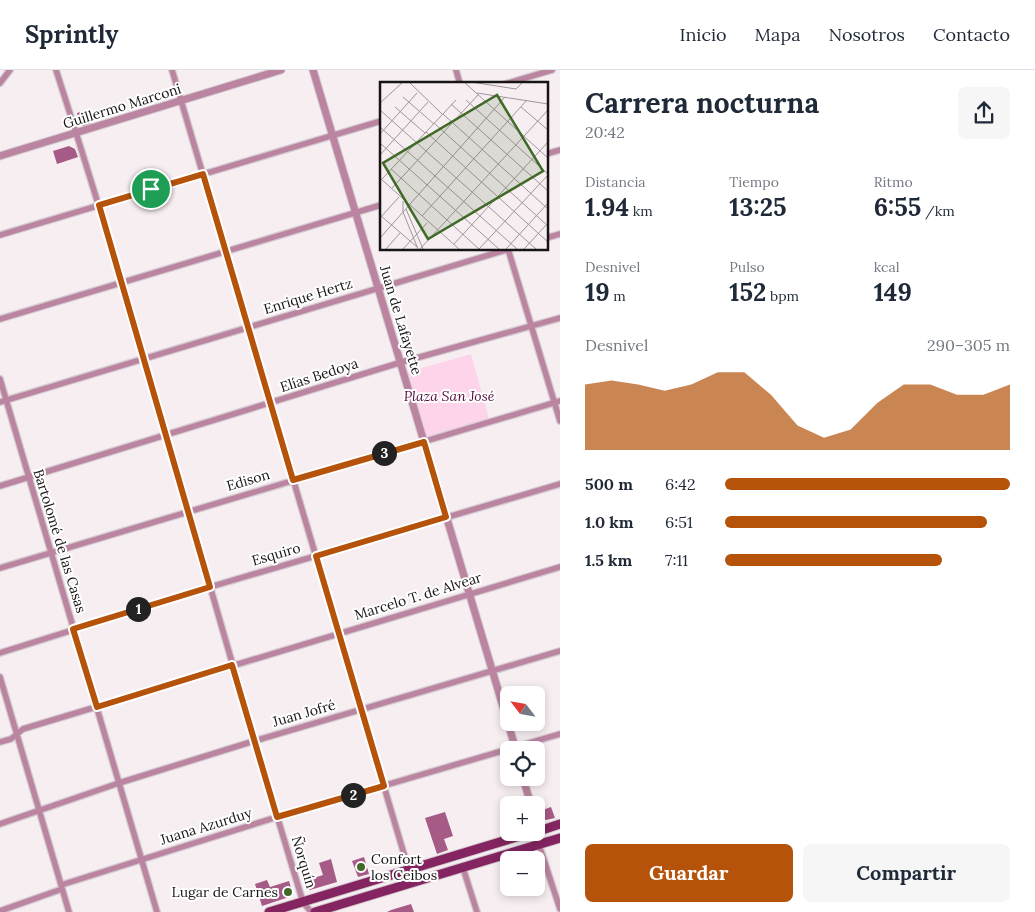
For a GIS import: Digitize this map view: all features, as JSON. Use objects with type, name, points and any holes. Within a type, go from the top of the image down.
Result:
[{"type":"main road","points":[[545,828],[560,824]]},
{"type":"main road","points":[[313,912],[560,838]]},
{"type":"main road","points":[[269,912],[409,871],[502,841]]},
{"type":"street","points":[[0,83],[10,70]]},
{"type":"street","name":"Ñorquín","points":[[56,70],[99,205],[277,817],[303,902],[313,912]]},
{"type":"street","points":[[172,70],[409,871]]},
{"type":"street","name":"Guillermo Marconi","points":[[0,156],[281,70]]},
{"type":"street","name":"Juan de Lafayette","points":[[313,70],[402,362],[513,741]]},
{"type":"street","points":[[512,82],[552,70]]},
{"type":"street","points":[[0,235],[380,121]]},
{"type":"street","points":[[0,319],[380,205]]},
{"type":"street","name":"Enrique Hertz","points":[[3,401],[505,250]]},
{"type":"street","points":[[508,250],[531,326],[557,402],[560,422]]},
{"type":"street","name":"Elías Bedoya","points":[[0,486],[271,404],[402,362],[560,318]]},
{"type":"street","name":"Bartolomé de las Casas","points":[[0,379],[3,401],[28,477],[97,707],[156,912]]},
{"type":"street","name":"Edison","points":[[0,568],[557,402]]},
{"type":"street","name":"Esquiro","points":[[0,654],[73,629],[210,587],[560,484]]},
{"type":"street","name":"Marcelo T. de Alvear","points":[[0,742],[11,739],[23,729],[560,567]]},
{"type":"street","name":"Juan Jofré","points":[[0,824],[118,783],[560,651]]},
{"type":"street","points":[[0,676],[69,912]]},
{"type":"street","name":"Juana Azurduy","points":[[538,741],[560,734]]},
{"type":"street","name":"Juana Azurduy","points":[[0,911],[142,858],[500,752]]},
{"type":"street","points":[[539,841],[560,909]]},
{"type":"street","points":[[463,868],[477,912]]},
{"type":"green space","name":"Plaza San José","points":[[471,354],[489,419],[426,437],[408,372]]},
{"type":"building","points":[[87,110],[91,123],[84,126],[80,124],[77,113]]},
{"type":"building","points":[[69,146],[75,149],[78,157],[57,164],[53,151]]},
{"type":"building","points":[[551,807],[555,818],[545,820],[545,809]]},
{"type":"building","points":[[445,812],[453,836],[444,839],[448,850],[437,854],[425,818]]},
{"type":"building","name":"Confort los Ceibos","points":[[364,857],[369,874],[358,877],[352,861]]},
{"type":"building","points":[[331,859],[337,882],[310,890],[307,889],[304,881],[323,875],[319,863]]},
{"type":"building","points":[[267,880],[270,887],[289,881],[292,891],[289,897],[262,906],[255,884]]},
{"type":"building","points":[[411,904],[414,912],[387,912],[391,910]]},
{"type":"place","name":"Confort los Ceibos","points":[[361,867]]},
{"type":"place","name":"Lugar de Carnes","points":[[288,892]]},
{"type":"route","points":[[203,174],[293,480],[424,442],[446,517],[316,556],[384,786],[277,817],[232,665],[97,707],[73,629],[210,587],[99,205],[151,189],[203,174]]}]
